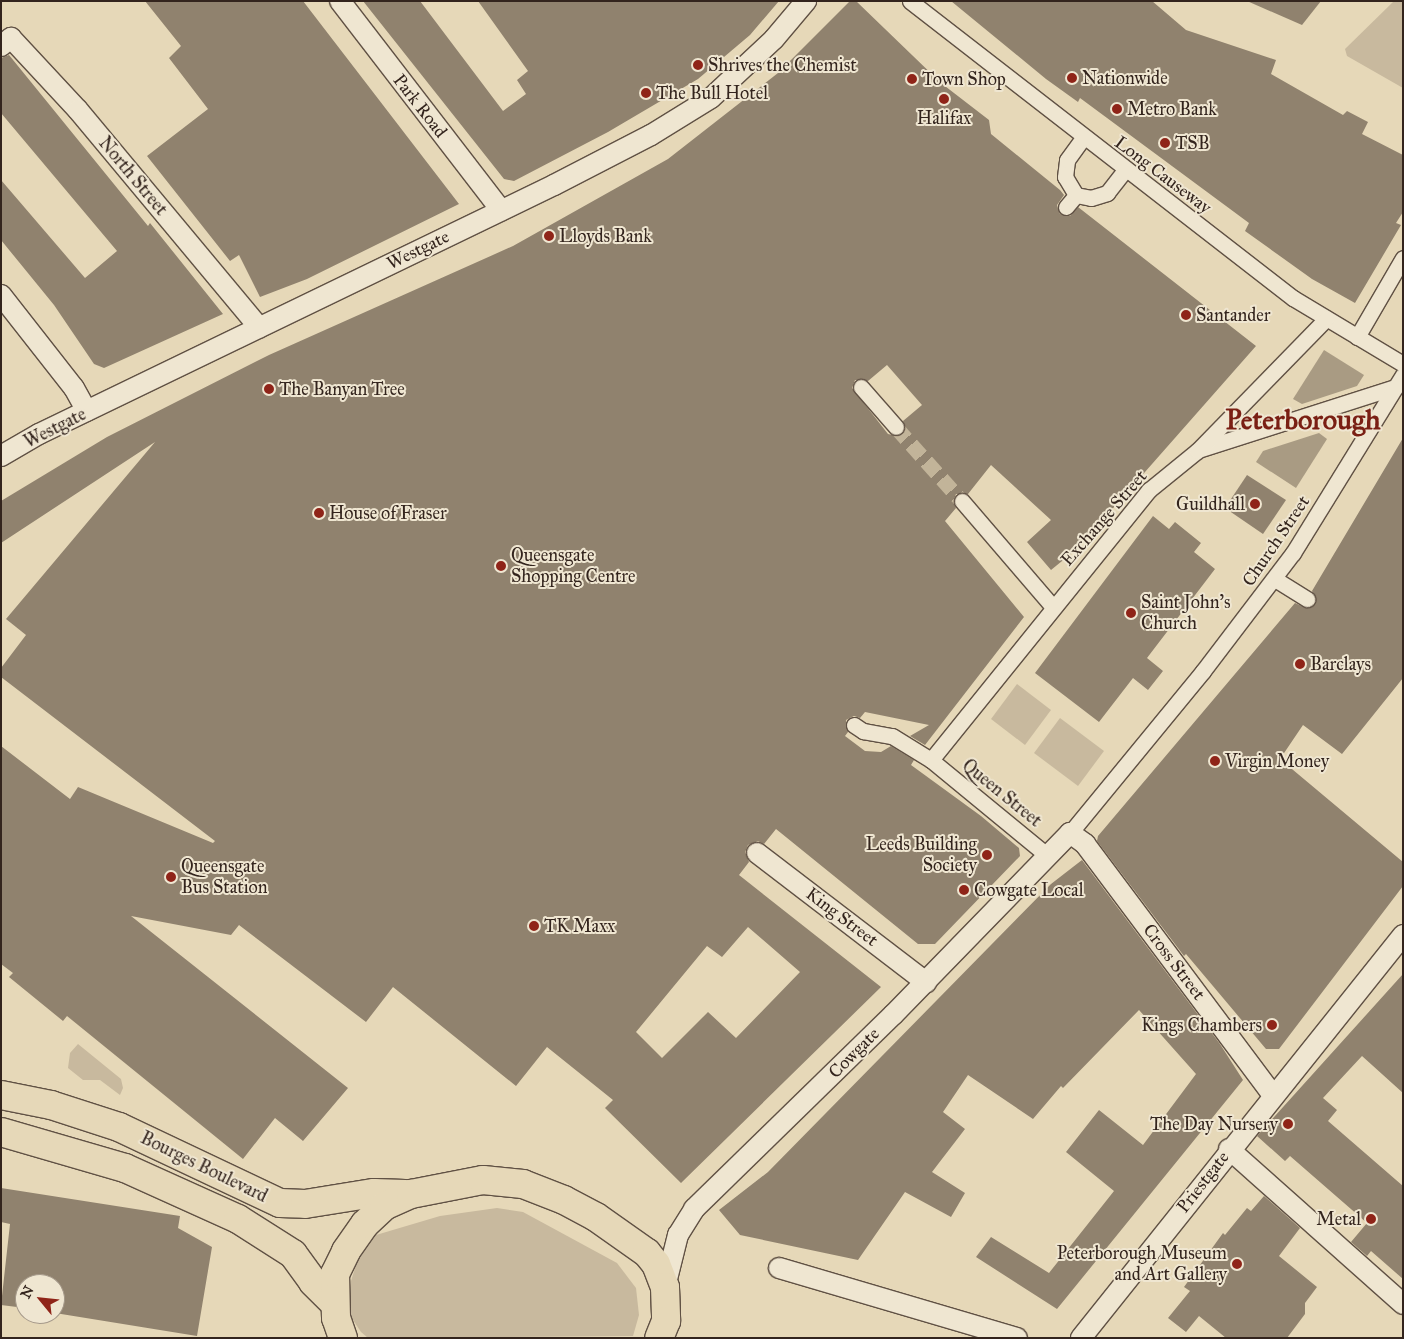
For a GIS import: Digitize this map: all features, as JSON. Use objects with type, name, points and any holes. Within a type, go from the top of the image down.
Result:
[{"type":"main road","name":"Bourges Boulevard","points":[[1,1095],[51,1105],[119,1127],[280,1203],[305,1204],[374,1193],[411,1194]]},
{"type":"main road","name":"Bourges Boulevard","points":[[6,1137],[125,1168],[238,1219],[293,1254],[313,1282],[334,1303]]},
{"type":"main road","points":[[343,1338],[334,1303],[336,1274],[350,1244],[384,1206],[411,1194],[483,1180],[522,1184],[564,1200],[630,1240],[656,1264],[665,1287],[666,1332]]},
{"type":"street","name":"Park Road","points":[[340,1],[501,210]]},
{"type":"street","name":"Westgate","points":[[1,456],[87,411],[651,135],[710,98],[768,45],[806,1]]},
{"type":"street","name":"Long Causeway","points":[[910,1],[1083,138],[1293,298],[1403,364]]},
{"type":"street","name":"North Street","points":[[1,46],[11,38],[78,110],[259,327]]},
{"type":"street","points":[[1083,138],[1067,160],[1065,177],[1076,195],[1091,198],[1107,193],[1125,170]]},
{"type":"street","points":[[1066,207],[1076,195]]},
{"type":"street","points":[[1358,337],[1403,258]]},
{"type":"street","points":[[1,296],[74,388],[87,411]]},
{"type":"street","name":"Exchange Street","points":[[931,760],[1149,490],[1197,451],[1326,319]]},
{"type":"street","points":[[1197,451],[1399,381]]},
{"type":"street","name":"Church Street","points":[[1070,833],[1275,579],[1399,381]]},
{"type":"street","points":[[861,387],[896,427]]},
{"type":"street","points":[[1136,482],[1149,490]]},
{"type":"street","points":[[962,501],[1053,607]]},
{"type":"street","points":[[1275,579],[1307,599]]},
{"type":"street","name":"Queen Street","points":[[854,725],[863,731],[892,736],[931,760],[1048,856]]},
{"type":"street","name":"Cowgate","points":[[665,1287],[678,1235],[688,1216],[926,982],[1070,833]]},
{"type":"street","name":"Cross Street","points":[[1070,833],[1085,844],[1273,1095]]},
{"type":"street","name":"King Street","points":[[756,853],[926,982]]},
{"type":"street","name":"Priestgate","points":[[1081,1338],[1229,1149],[1403,935]]},
{"type":"street","points":[[1229,1149],[1403,1304]]},
{"type":"street","points":[[779,1268],[1017,1338]]},
{"type":"shaded area","points":[[1394,1],[1403,1],[1403,88],[1347,56],[1345,49]]},
{"type":"shaded area","points":[[1324,350],[1364,375],[1357,386],[1302,404],[1293,399]]},
{"type":"shaded area","points":[[1319,433],[1327,439],[1296,488],[1256,462],[1263,451]]},
{"type":"shaded area","points":[[1017,684],[1051,710],[1025,745],[991,719]]},
{"type":"shaded area","points":[[1060,718],[1104,751],[1078,786],[1034,753]]},
{"type":"shaded area","points":[[78,1044],[121,1079],[123,1088],[120,1095],[100,1080],[83,1080],[68,1068],[70,1053]]},
{"type":"shaded area","points":[[497,1208],[523,1212],[617,1263],[636,1288],[639,1315],[633,1336],[368,1338],[361,1332],[351,1317],[351,1281],[357,1262],[376,1235],[440,1216]]},
{"type":"building","points":[[145,1],[303,1],[459,204],[307,279],[260,297],[239,255],[230,261],[147,156],[208,109],[169,58],[181,46]]},
{"type":"building","points":[[363,1],[420,1],[503,111],[526,94],[517,80],[528,71],[478,1],[779,1],[750,35],[698,79],[608,132],[514,181],[504,179]]},
{"type":"building","name":"Queensgate Shopping Centre","points":[[850,1],[856,1],[941,83],[989,120],[991,134],[1060,190],[1064,195],[1057,205],[1060,214],[1070,216],[1078,207],[1256,346],[1078,548],[1051,570],[1027,542],[1051,520],[991,465],[968,494],[956,494],[953,502],[956,508],[945,521],[1024,617],[925,745],[910,736],[929,725],[865,712],[860,718],[854,716],[846,720],[848,732],[845,736],[865,751],[881,752],[891,746],[914,760],[911,765],[981,816],[1019,848],[1020,856],[935,944],[918,944],[776,829],[764,844],[758,841],[748,845],[745,852],[749,862],[739,875],[881,987],[681,1183],[605,1108],[613,1100],[547,1047],[516,1086],[393,987],[366,1022],[239,925],[231,935],[131,916],[348,1088],[303,1141],[275,1118],[243,1159],[67,1016],[63,1021],[9,977],[13,973],[1,964],[1,746],[70,799],[78,787],[213,843],[215,841],[1,677],[1,668],[26,635],[6,619],[155,442],[1,543],[1,501],[107,437],[269,355],[513,246],[668,159],[778,73]],"holes":[[[887,365],[922,405],[903,421],[905,430],[897,436],[888,434],[852,388],[855,380],[868,381]],[[748,927],[800,972],[736,1038],[708,1012],[662,1058],[636,1032],[707,946],[722,957]]]},
{"type":"building","points":[[951,1],[1152,1],[1186,30],[1276,60],[1271,74],[1343,115],[1347,111],[1368,122],[1362,134],[1403,155],[1403,212],[1396,223],[1401,225],[1355,303],[1312,279],[1245,231],[1249,223],[1080,98],[1078,102],[1046,79]]},
{"type":"building","points":[[1247,1],[1321,1],[1302,25]]},
{"type":"building","points":[[9,55],[148,226],[150,223],[223,314],[104,368],[94,364],[54,305],[1,240],[1,180],[85,278],[117,251],[1,113],[1,58]]},
{"type":"building","points":[[1403,438],[1403,678],[1342,754],[1303,725],[1280,759],[1403,862],[1403,886],[1279,1049],[1266,1049],[1186,954],[1184,956],[1097,841],[1098,836],[1295,603],[1306,608],[1315,604],[1316,599],[1312,591]]},
{"type":"building","name":"Guildhall","points":[[1247,475],[1286,500],[1263,534],[1225,508]]},
{"type":"building","name":"Saint John's Church","points":[[1153,516],[1169,529],[1175,522],[1201,543],[1194,552],[1215,569],[1147,658],[1163,671],[1148,690],[1133,678],[1099,722],[1035,673]]},
{"type":"building","points":[[1082,860],[1220,1044],[1243,1080],[1057,1309],[976,1257],[991,1237],[1049,1273],[1114,1191],[1066,1152],[1099,1110],[1143,1145],[1196,1074],[1139,1010],[1063,1088],[1061,1086],[1033,1119],[968,1075],[943,1112],[965,1129],[932,1172],[965,1193],[951,1217],[905,1192],[858,1260],[740,1235],[719,1210],[768,1172],[1051,884]]},
{"type":"building","points":[[1403,974],[1403,1093],[1362,1056],[1323,1098],[1337,1110],[1328,1121],[1403,1186],[1403,1279],[1371,1251],[1367,1256],[1351,1242],[1367,1223],[1290,1156],[1285,1161],[1257,1136]]},
{"type":"building","points":[[1,1188],[180,1216],[178,1228],[212,1247],[197,1336],[65,1315],[65,1274],[15,1274],[15,1307],[1,1305],[10,1224],[1,1222]]},
{"type":"building","name":"Peterborough Museum and Art Gallery","points":[[1264,1196],[1300,1228],[1279,1256],[1317,1287],[1305,1303],[1305,1314],[1287,1338],[1226,1338],[1199,1316],[1186,1332],[1168,1318],[1190,1291],[1184,1287],[1223,1233],[1225,1235],[1247,1208],[1251,1211]]},
{"type":"tunnel","points":[[896,427],[962,501]]},
{"type":"place","name":"Shrives the Chemist","points":[[698,65]]},
{"type":"place","name":"Nationwide","points":[[1072,78]]},
{"type":"place","name":"Town Shop","points":[[912,79]]},
{"type":"place","name":"The Bull Hotel","points":[[646,93]]},
{"type":"place","name":"Halifax","points":[[944,99]]},
{"type":"place","name":"Metro Bank","points":[[1117,109]]},
{"type":"place","name":"TSB","points":[[1165,143]]},
{"type":"place","name":"Lloyds Bank","points":[[549,236]]},
{"type":"place","name":"Santander","points":[[1186,315]]},
{"type":"place","name":"The Banyan Tree","points":[[269,389]]},
{"type":"place","name":"Guildhall","points":[[1255,504]]},
{"type":"place","name":"House of Fraser","points":[[319,513]]},
{"type":"place","name":"Queensgate Shopping Centre","points":[[501,566]]},
{"type":"place","name":"Saint John's Church","points":[[1131,613]]},
{"type":"place","name":"Barclays","points":[[1300,664]]},
{"type":"place","name":"Virgin Money","points":[[1215,761]]},
{"type":"place","name":"Leeds Building Society","points":[[987,855]]},
{"type":"place","name":"Queensgate Bus Station","points":[[171,877]]},
{"type":"place","name":"Cowgate Local","points":[[964,890]]},
{"type":"place","name":"TK Maxx","points":[[534,926]]},
{"type":"place","name":"Kings Chambers","points":[[1272,1025]]},
{"type":"place","name":"The Day Nursery","points":[[1288,1124]]},
{"type":"place","name":"Metal","points":[[1371,1219]]},
{"type":"place","name":"Peterborough Museum and Art Gallery","points":[[1237,1264]]},
{"type":"district","name":"Peterborough","points":[[1303,420]]}]
